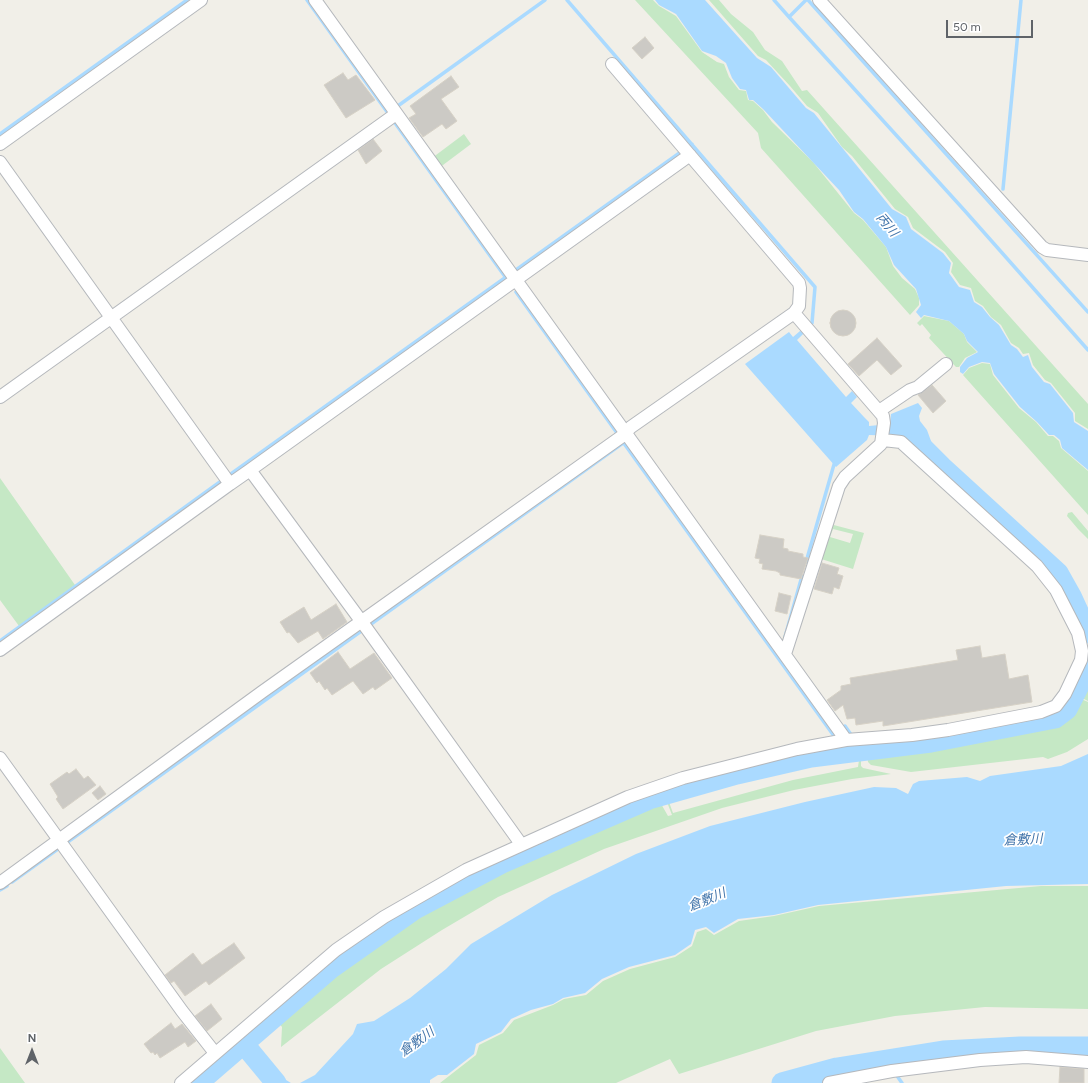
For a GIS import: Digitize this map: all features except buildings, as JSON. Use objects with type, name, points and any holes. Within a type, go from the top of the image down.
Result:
[{"type":"street","points":[[0,144],[201,0]]},
{"type":"street","points":[[315,0],[393,113],[625,432],[846,740]]},
{"type":"street","points":[[819,0],[1042,247],[1047,250],[1088,255]]},
{"type":"street","points":[[0,883],[62,843],[262,692],[365,626],[625,432],[794,313],[799,306],[798,283],[612,64]]},
{"type":"street","points":[[0,397],[109,314],[393,113]]},
{"type":"street","points":[[0,650],[228,480],[250,470],[512,276],[687,151]]},
{"type":"street","points":[[0,162],[228,480]]},
{"type":"street","points":[[785,654],[839,486],[845,477],[881,444],[884,424],[883,416],[806,329],[794,313]]},
{"type":"street","points":[[878,410],[910,390],[918,387],[946,364]]},
{"type":"street","points":[[181,1083],[336,950],[378,921],[466,870],[628,797],[682,778],[797,749],[846,740],[912,736],[1041,712],[1056,706],[1065,694],[1081,660],[1082,650],[1078,633],[1056,590],[1040,570],[901,442],[883,438]]},
{"type":"street","points":[[250,470],[365,626],[521,844]]},
{"type":"street","points":[[0,758],[182,1011],[215,1054]]},
{"type":"street","points":[[829,1083],[894,1071],[967,1061],[1026,1057],[1088,1062]]},
{"type":"green space","points":[[635,0],[653,0],[659,6],[676,16],[702,52],[717,62],[724,64],[729,77],[739,90],[746,91],[748,100],[753,101],[763,110],[772,122],[813,162],[854,213],[863,220],[886,247],[893,266],[902,278],[915,289],[919,298],[919,305],[910,315],[761,148],[758,133]]},
{"type":"green space","points":[[709,0],[719,0],[731,14],[753,32],[765,50],[782,61],[802,91],[807,90],[1088,404],[1088,429],[1075,421],[1075,413],[1051,383],[1045,380],[1033,365],[1029,353],[1023,354],[1019,348],[1011,343],[1001,325],[991,317],[983,306],[975,301],[971,288],[960,285],[951,272],[953,263],[945,252],[913,228],[908,217],[895,209],[852,156],[842,147],[818,113],[807,106],[766,60],[758,56]]},
{"type":"green space","points":[[464,134],[471,144],[439,168],[432,158]]},
{"type":"green space","points":[[924,316],[949,321],[964,334],[967,342],[977,352],[965,358],[959,367],[956,367],[929,338],[931,335],[922,324],[920,326],[917,323]]},
{"type":"green space","points":[[982,363],[990,364],[993,375],[1019,408],[1036,422],[1048,436],[1053,436],[1059,441],[1061,448],[1088,471],[1088,515],[963,375],[969,368]]},
{"type":"green space","points":[[0,478],[75,585],[19,626],[0,600]]},
{"type":"green space","points":[[1072,512],[1088,531],[1088,539],[1067,516],[1068,513]]},
{"type":"green space","points":[[830,524],[864,533],[853,569],[818,558]],"holes":[[[833,529],[853,534],[850,543],[830,537]]]},
{"type":"green space","points":[[1088,685],[1088,701],[1080,697]]},
{"type":"green space","points":[[1079,698],[1088,702],[1088,739],[1067,752],[1048,759],[1043,757],[911,772],[871,765],[868,762],[867,754],[919,750],[1043,727],[1061,721],[1072,711]]},
{"type":"green space","points":[[861,756],[861,766],[863,768],[891,774],[852,779],[794,790],[722,808],[604,849],[498,897],[442,930],[381,969],[281,1047],[282,1027],[278,1022],[329,977],[421,913],[466,887],[618,818],[660,802],[668,816],[672,815],[667,802],[763,774],[815,763]],"holes":[[[857,758],[859,760],[858,767],[793,780],[673,813],[669,802],[763,775]]]},
{"type":"green space","points":[[1041,886],[1088,886],[1088,1009],[985,1007],[895,1016],[816,1031],[679,1074],[670,1059],[616,1083],[440,1083],[476,1055],[479,1045],[503,1033],[514,1020],[553,1005],[564,999],[586,995],[603,981],[630,969],[675,957],[692,946],[697,932],[706,929],[714,935],[739,921],[774,916],[819,906]]},
{"type":"green space","points":[[0,1048],[25,1083],[0,1083]]},
{"type":"water","name":"丙川","points":[[655,0],[705,0],[757,58],[771,67],[806,108],[814,113],[892,209],[906,217],[911,229],[943,253],[951,263],[949,273],[959,287],[970,290],[974,302],[982,307],[999,325],[1011,345],[1017,349],[1023,357],[1028,355],[1032,367],[1044,382],[1050,384],[1073,413],[1074,422],[1088,431],[1088,470],[1062,448],[1060,440],[1054,435],[1049,435],[1020,407],[994,374],[990,363],[982,362],[969,367],[963,374],[960,372],[960,367],[967,358],[978,352],[967,341],[964,334],[949,321],[924,315],[921,318],[916,312],[921,305],[916,289],[894,265],[886,247],[863,219],[854,212],[839,190],[763,109],[753,100],[749,100],[746,90],[740,89],[732,78],[726,63],[716,56],[702,51],[676,14],[659,5]]},
{"type":"water","points":[[800,331],[803,334],[797,340],[846,397],[852,391],[857,397],[851,403],[869,422],[869,426],[890,424],[891,414],[918,403],[922,408],[919,416],[920,421],[927,430],[935,452],[943,460],[936,467],[901,436],[869,435],[867,440],[836,467],[745,364],[789,332],[793,337]]},
{"type":"water","name":"倉敷川","points":[[1088,754],[1088,884],[1006,886],[818,905],[774,915],[738,919],[714,933],[706,927],[695,930],[691,944],[675,955],[629,967],[602,979],[585,993],[563,998],[553,1004],[531,1010],[511,1019],[501,1032],[476,1044],[474,1054],[447,1075],[438,1075],[430,1080],[430,1083],[300,1083],[315,1075],[353,1034],[357,1024],[374,1021],[410,998],[446,969],[471,944],[552,895],[636,854],[710,826],[805,802],[874,787],[896,788],[908,794],[913,784],[919,781],[967,777],[980,781],[990,776],[1061,766]]},
{"type":"water","points":[[268,1070],[291,1083],[268,1083],[265,1079]]},
{"type":"waterway","points":[[0,134],[187,0]]},
{"type":"waterway","points":[[307,0],[506,278]]},
{"type":"waterway","points":[[395,108],[545,0]]},
{"type":"waterway","points":[[567,0],[815,287],[812,323],[798,336]]},
{"type":"waterway","points":[[774,0],[789,17],[806,0]]},
{"type":"waterway","points":[[808,0],[1088,312]]},
{"type":"waterway","points":[[1003,189],[1021,0]]},
{"type":"waterway","points":[[789,17],[965,211],[1088,350]]},
{"type":"waterway","points":[[0,641],[692,144]]},
{"type":"waterway","points":[[516,292],[617,433]]},
{"type":"waterway","points":[[623,442],[834,736]]},
{"type":"waterway","points":[[12,882],[623,443]]},
{"type":"waterway","points":[[919,444],[942,467],[1058,573],[1072,598],[1088,633]]},
{"type":"waterway","points":[[806,562],[835,461]]},
{"type":"waterway","points":[[785,637],[802,576]]},
{"type":"waterway","points":[[198,1083],[330,969],[415,909],[504,862],[649,799],[737,774],[811,757],[931,742],[1055,718],[1067,709],[1088,668]]},
{"type":"waterway","points":[[845,726],[852,736]]},
{"type":"waterway","points":[[852,746],[853,751]]},
{"type":"waterway","points":[[835,747],[836,752]]},
{"type":"waterway","points":[[0,890],[7,886]]},
{"type":"waterway","points":[[243,1043],[276,1083]]},
{"type":"waterway","points":[[782,1083],[837,1068],[943,1051],[1020,1047],[1088,1047]]},
{"type":"waterway","points":[[887,1058],[892,1068]]},
{"type":"waterway","points":[[895,1073],[902,1083]]}]
